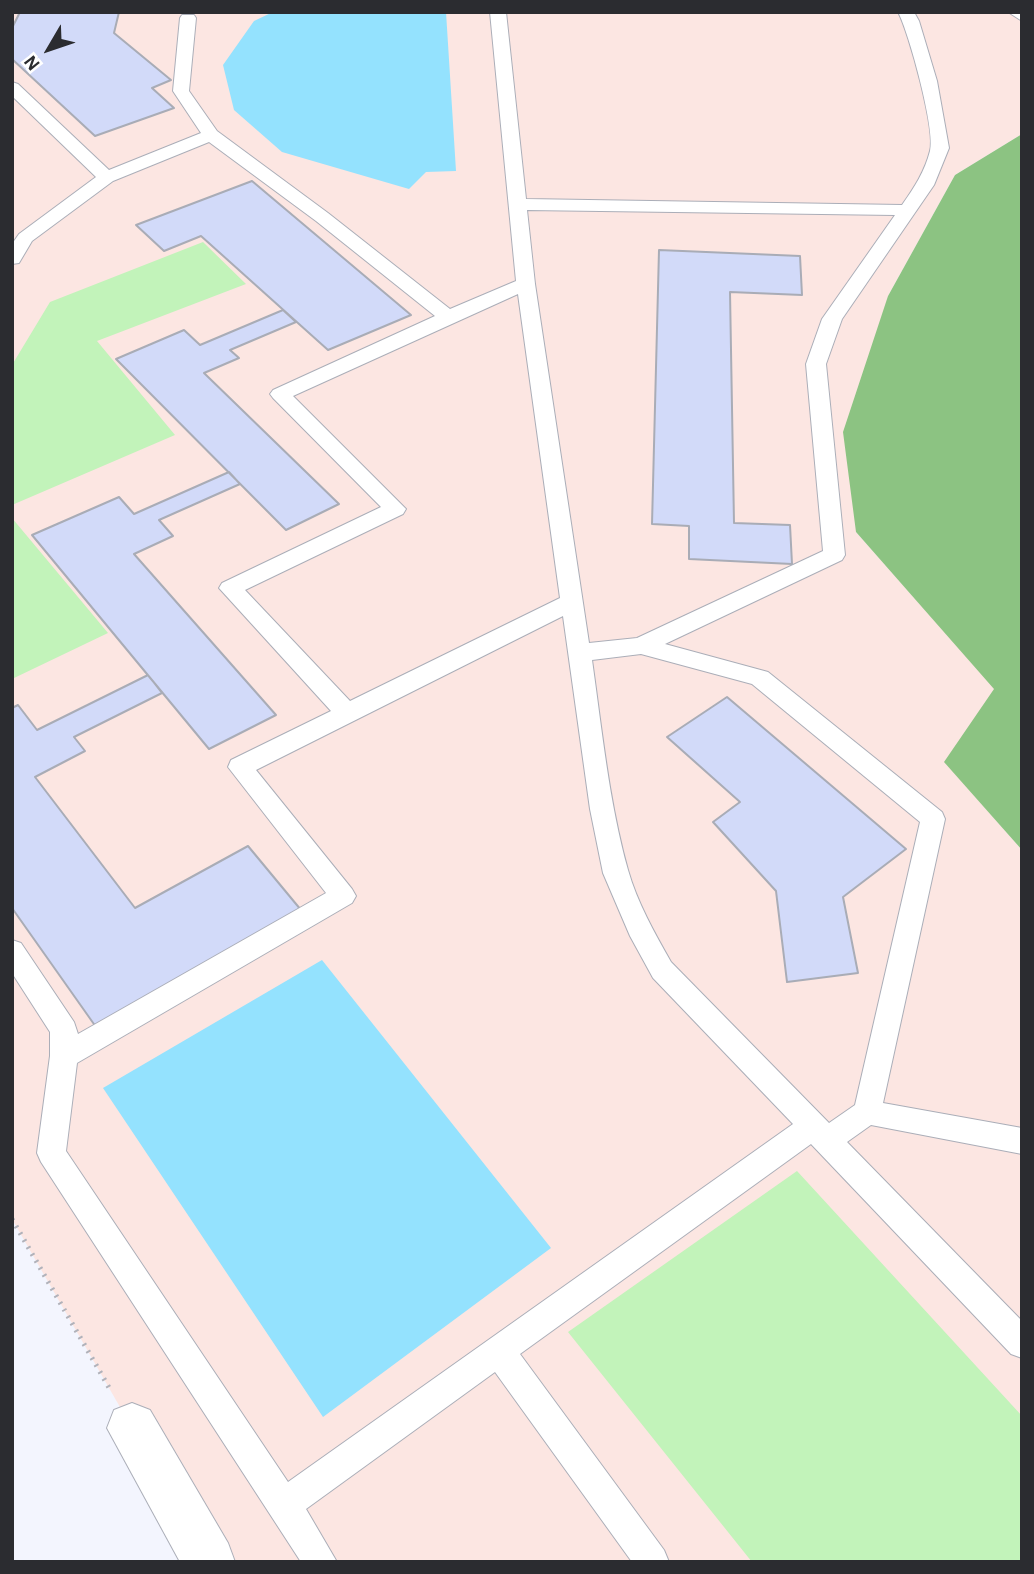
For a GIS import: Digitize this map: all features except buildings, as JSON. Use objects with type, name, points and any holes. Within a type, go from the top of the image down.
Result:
[{"type":"street","points":[[132,1428],[209,1562]]},
{"type":"lane","points":[[498,12],[526,284],[578,653],[602,809],[616,873],[643,936],[662,970],[1022,1343]]},
{"type":"lane","points":[[578,653],[641,646],[834,555],[816,364],[832,319],[925,185],[940,148],[929,81],[906,12]]},
{"type":"lane","points":[[1016,12],[1022,16]]},
{"type":"lane","points":[[188,18],[181,91],[211,135],[322,217],[448,317]]},
{"type":"lane","points":[[12,87],[107,177]]},
{"type":"lane","points":[[12,259],[25,238],[107,177],[211,135]]},
{"type":"lane","points":[[517,204],[907,210]]},
{"type":"lane","points":[[347,713],[230,589],[395,509],[280,394],[526,284]]},
{"type":"lane","points":[[64,1056],[342,896],[240,767],[571,602]]},
{"type":"lane","points":[[641,646],[760,678],[933,819],[867,1112]]},
{"type":"lane","points":[[12,951],[64,1030],[64,1056],[51,1153],[320,1562]]},
{"type":"lane","points":[[284,1505],[499,1351],[820,1133],[867,1112],[1022,1141]]},
{"type":"lane","points":[[499,1351],[652,1562]]},
{"type":"path","points":[[12,1219],[132,1428]]},
{"type":"shaded area","points":[[12,12],[1022,12],[1022,134],[955,175],[888,296],[856,532],[995,689],[945,762],[1022,850],[1022,1562],[213,1562],[132,1428],[12,1219]]},
{"type":"green space","points":[[1022,134],[1022,850],[944,762],[994,689],[856,532],[843,432],[888,296],[955,175]]},
{"type":"green space","points":[[203,242],[246,284],[97,341],[175,435],[12,505],[12,365],[50,302]]},
{"type":"green space","points":[[12,518],[108,633],[12,679]]},
{"type":"green space","points":[[797,1171],[1022,1416],[1022,1562],[752,1562],[568,1332]]},
{"type":"water","points":[[273,12],[446,12],[456,171],[426,172],[409,189],[282,152],[234,110],[223,65],[254,21]]},
{"type":"water","points":[[322,960],[551,1248],[323,1417],[103,1088]]}]
